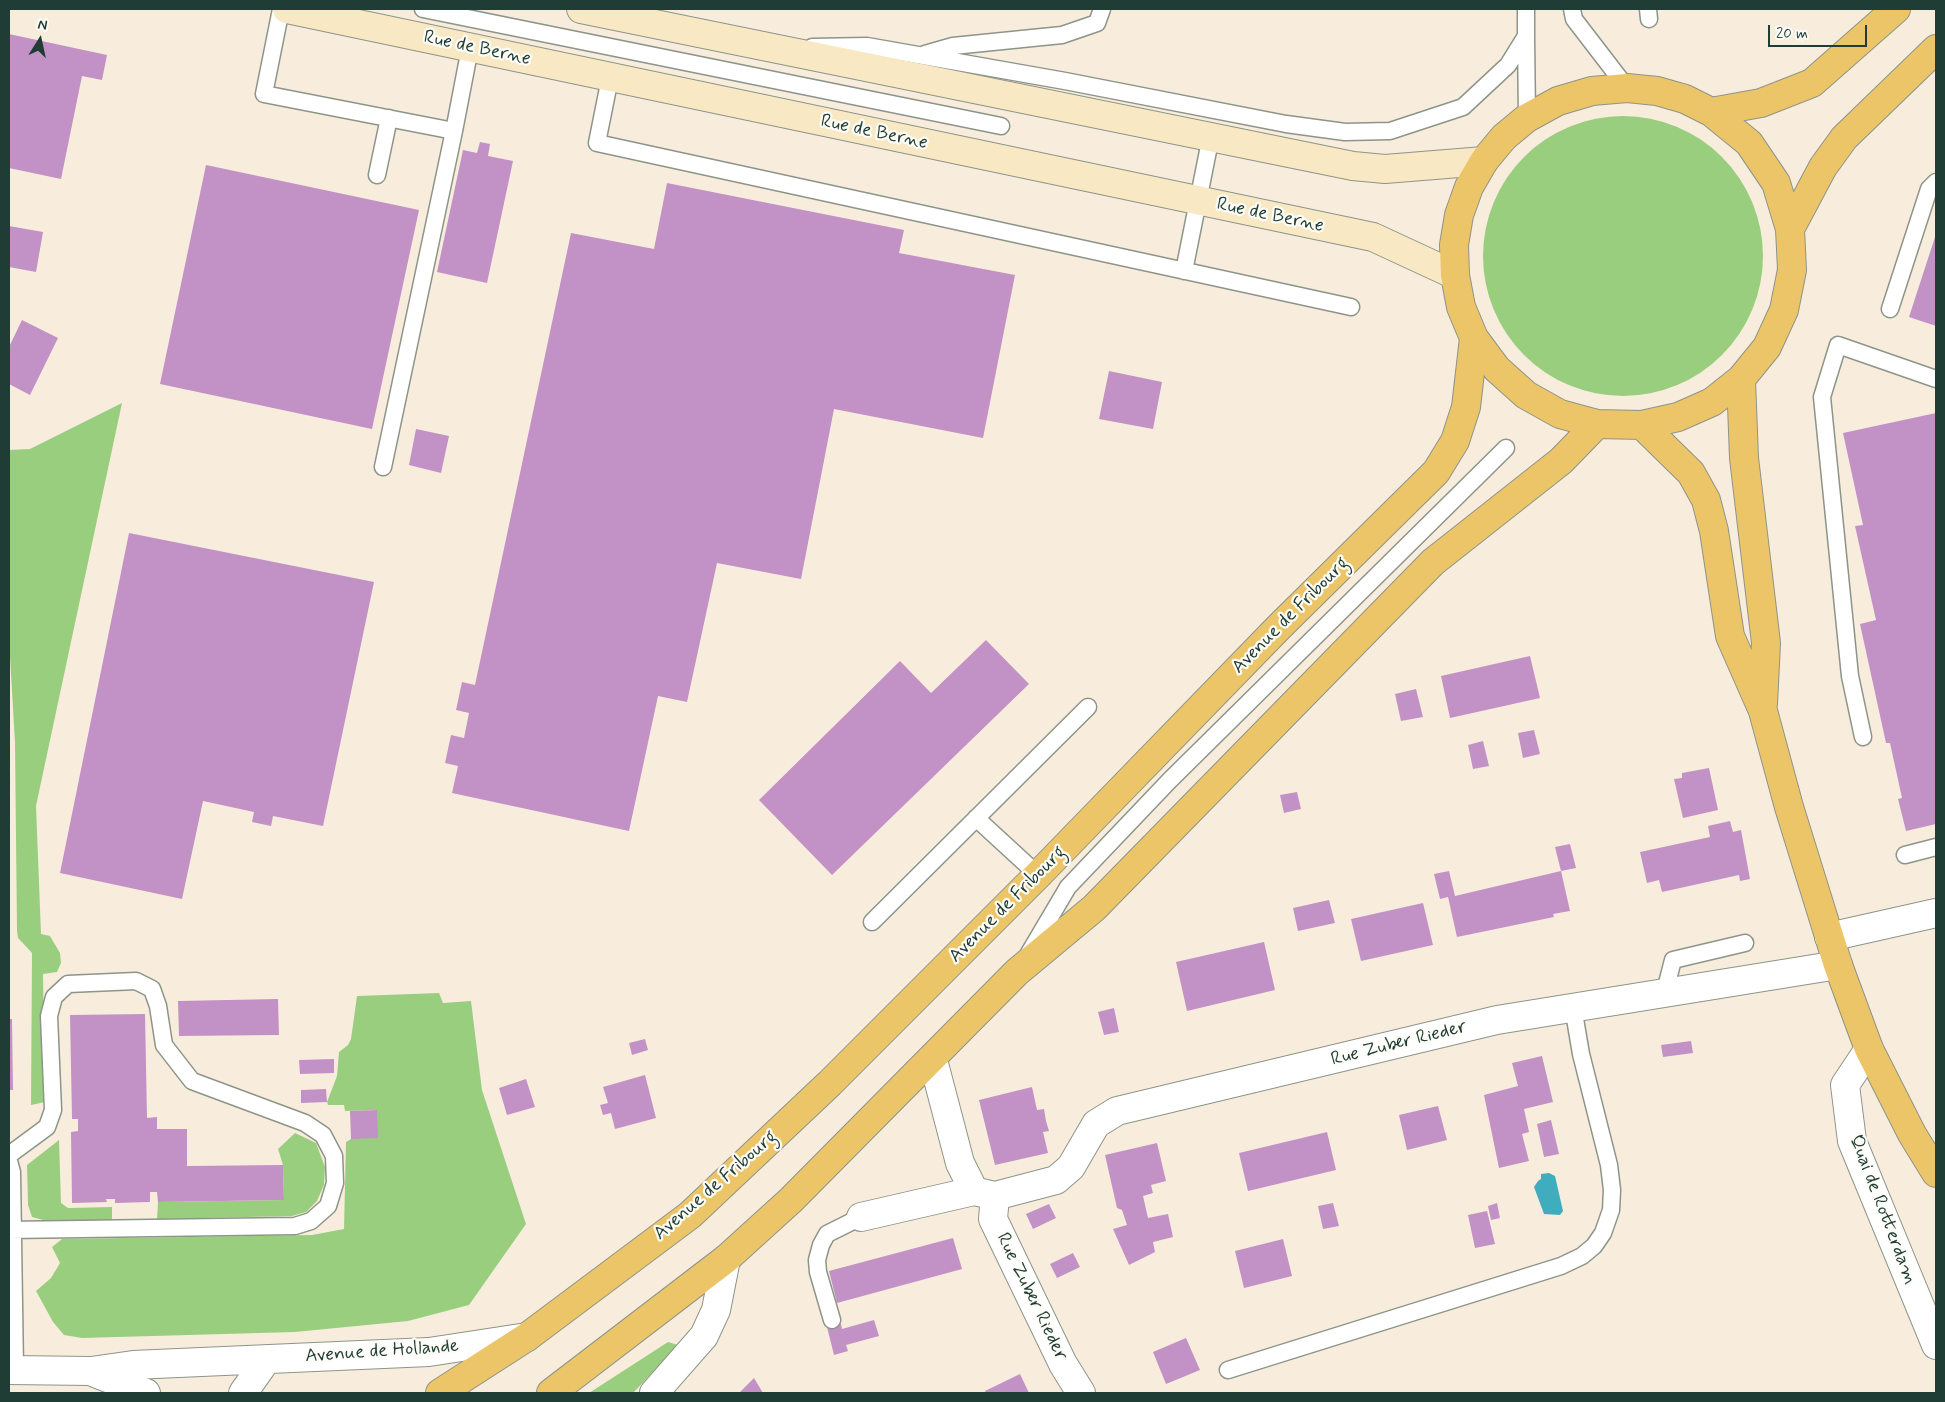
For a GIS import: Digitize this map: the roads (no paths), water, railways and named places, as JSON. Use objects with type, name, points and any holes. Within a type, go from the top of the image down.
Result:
[{"type":"main road","name":"Rue de Berne","points":[[287,9],[1373,237],[1455,275]]},
{"type":"main road","points":[[581,9],[1353,166],[1385,169],[1484,160]]},
{"type":"main road","points":[[1711,112],[1762,104],[1812,83],[1896,9]]},
{"type":"main road","points":[[1790,229],[1823,167],[1844,138],[1936,49]]},
{"type":"main road","points":[[1627,88],[1666,94],[1711,112],[1749,143],[1771,175],[1776,183],[1790,229],[1792,270],[1784,310],[1767,347],[1741,379],[1712,402],[1678,417],[1642,425],[1597,424],[1560,414],[1526,395],[1497,369],[1474,338],[1462,307],[1455,275],[1454,245],[1459,215],[1469,187],[1484,160],[1504,137],[1527,118],[1558,101],[1592,91],[1627,88]]},
{"type":"main road","name":"Avenue de Fribourg","points":[[440,1393],[527,1336],[690,1215],[830,1083],[1038,875],[1279,627],[1436,472],[1455,441],[1466,407],[1474,338]]},
{"type":"main road","points":[[1741,379],[1744,458],[1755,536],[1766,643],[1763,711]]},
{"type":"main road","points":[[551,1393],[726,1259],[791,1200],[933,1060],[1017,972],[1094,908],[1433,562],[1561,461],[1597,424]]},
{"type":"main road","points":[[1642,425],[1692,473],[1706,500],[1714,531],[1730,636],[1763,711],[1789,807],[1838,965],[1869,1049],[1912,1134],[1936,1174]]},
{"type":"street","points":[[1829,937],[1936,913]]},
{"type":"street","name":"Rue Zuber Rieder","points":[[861,1218],[1056,1180],[1071,1167],[1096,1124],[1117,1112],[1497,1020],[1838,965]]},
{"type":"street","name":"Quai de Rotterdam","points":[[1869,1049],[1844,1085],[1852,1141],[1936,1345]]},
{"type":"street","points":[[933,1060],[960,1164],[984,1194]]},
{"type":"street","name":"Rue Zuber Rieder","points":[[984,1194],[993,1219],[1063,1364],[1081,1393]]},
{"type":"street","points":[[654,1393],[704,1336],[716,1310],[726,1259]]},
{"type":"street","name":"Avenue de Hollande","points":[[12,1370],[91,1371],[133,1365],[428,1352],[527,1336]]},
{"type":"street","points":[[243,1393],[267,1359]]},
{"type":"street","name":"Avenue de Hollande","points":[[91,1371],[146,1393]]},
{"type":"lane","points":[[281,9],[264,94],[454,131]]},
{"type":"lane","points":[[423,9],[1001,126]]},
{"type":"lane","points":[[922,55],[953,46],[1062,35],[1097,23],[1102,9]]},
{"type":"lane","points":[[1526,9],[1527,118]]},
{"type":"lane","points":[[1572,9],[1574,19],[1627,88]]},
{"type":"lane","points":[[771,48],[867,46],[1065,80],[1286,124],[1345,132],[1390,130],[1463,107],[1508,65],[1526,36]]},
{"type":"lane","points":[[383,467],[470,48]]},
{"type":"lane","points":[[610,78],[597,143],[1351,307]]},
{"type":"lane","points":[[377,174],[389,118]]},
{"type":"lane","points":[[1184,271],[1211,136]]},
{"type":"lane","points":[[1890,309],[1929,189],[1936,182]]},
{"type":"lane","points":[[1863,737],[1850,676],[1822,397],[1838,345],[1936,379]]},
{"type":"lane","points":[[1017,972],[1068,887],[1170,780],[1506,448]]},
{"type":"lane","points":[[872,922],[1088,707]]},
{"type":"lane","points":[[976,818],[1038,875]]},
{"type":"lane","points":[[1905,855],[1936,847]]},
{"type":"lane","points":[[1665,992],[1673,960],[1745,943]]},
{"type":"lane","points":[[9,1155],[47,1128],[53,1110],[49,1016],[54,997],[68,984],[136,981],[152,989],[158,1006],[164,1045],[192,1081],[305,1123],[323,1135],[334,1156],[335,1183],[328,1206],[310,1221],[295,1226],[11,1230]]},
{"type":"lane","points":[[1228,1370],[1561,1266],[1582,1256],[1594,1246],[1603,1233],[1611,1210],[1612,1190],[1609,1165],[1581,1054],[1573,1007]]},
{"type":"lane","points":[[9,1161],[12,1172],[12,1370]]},
{"type":"lane","points":[[832,1320],[818,1272],[821,1245],[828,1234],[861,1218]]},
{"type":"water","points":[[1549,1173],[1555,1176],[1563,1211],[1560,1215],[1544,1214],[1534,1187],[1541,1179],[1541,1174]]}]
